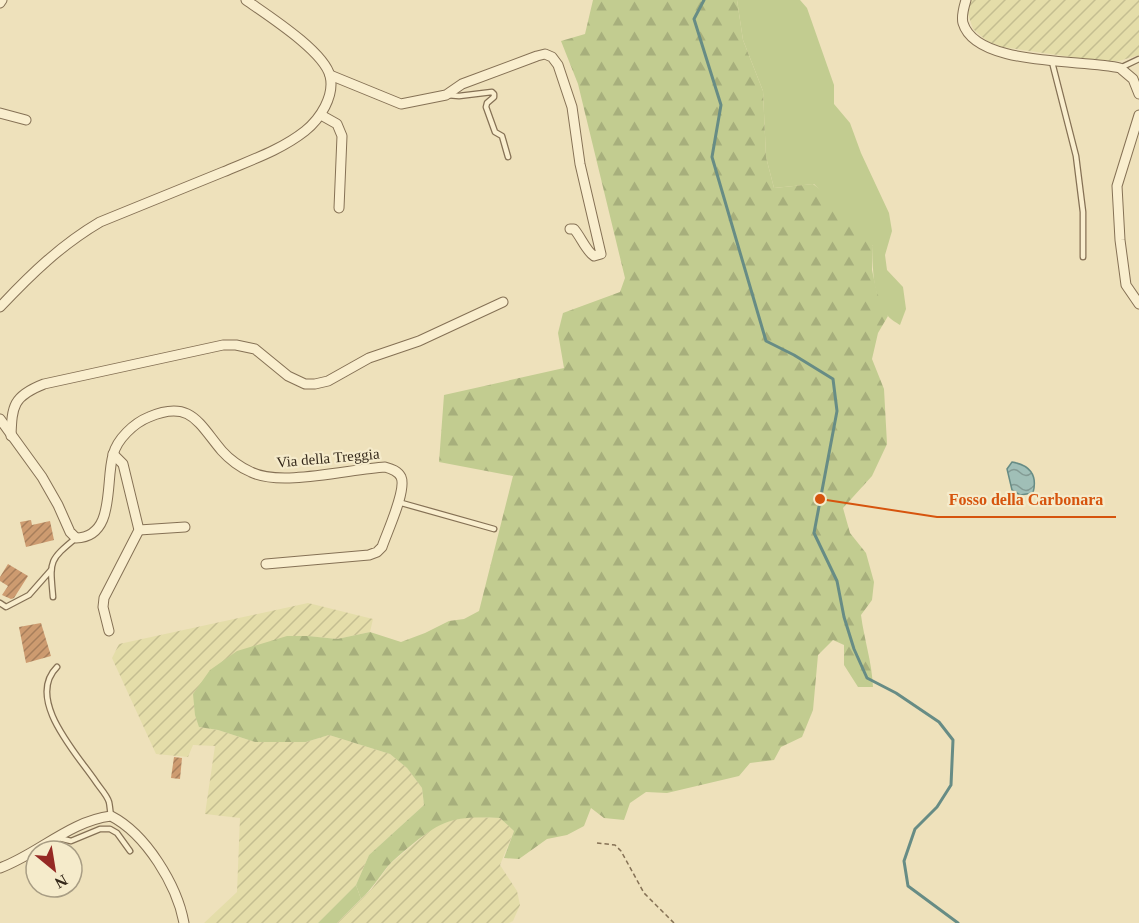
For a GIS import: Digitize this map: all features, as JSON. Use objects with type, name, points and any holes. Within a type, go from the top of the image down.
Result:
[{"type":"street","points":[[0,307],[51,255],[76,236],[100,222],[273,152],[305,131],[321,114],[330,92],[330,75],[321,60],[298,39],[246,0]]},
{"type":"street","points":[[966,0],[962,20],[967,32],[979,43],[1016,57],[1120,68],[1133,79],[1139,93]]},
{"type":"street","points":[[330,75],[401,104],[446,94],[462,84],[537,56],[545,54],[552,57],[558,65],[572,107],[580,164],[601,254],[590,255],[582,238],[574,229],[570,229]]},
{"type":"street","points":[[0,113],[26,120]]},
{"type":"street","points":[[321,114],[337,124],[342,136],[339,208]]},
{"type":"street","points":[[1139,115],[1117,186],[1120,240],[1126,285],[1139,304]]},
{"type":"street","points":[[11,436],[12,409],[20,398],[44,384],[223,345],[255,349],[288,376],[306,384],[315,384],[328,381],[369,358],[419,340],[503,302]]},
{"type":"street","name":"Via della Treggia","points":[[76,538],[93,534],[100,526],[105,514],[113,454],[120,441],[136,423],[165,412],[183,412],[195,417],[224,453],[249,471],[265,478],[285,479],[385,467],[396,471],[402,478],[402,490],[398,502],[382,547],[377,552],[369,555],[266,564]]},
{"type":"street","points":[[0,420],[42,477],[70,532],[76,538]]},
{"type":"street","points":[[109,631],[103,608],[104,598],[139,530],[123,464],[113,454]]},
{"type":"street","points":[[139,530],[185,527]]},
{"type":"street","points":[[0,868],[86,822],[111,816],[122,822],[144,844],[169,880],[184,923]]},
{"type":"lane","points":[[1120,68],[1139,59]]},
{"type":"lane","points":[[1052,60],[1076,156],[1083,212],[1083,257]]},
{"type":"lane","points":[[446,94],[459,96],[492,92],[494,94],[486,107],[495,132],[502,136],[508,156]]},
{"type":"lane","points":[[398,502],[494,529]]},
{"type":"lane","points":[[53,597],[51,570],[53,558],[76,538]]},
{"type":"lane","points":[[0,603],[6,607],[29,595],[51,570]]},
{"type":"lane","points":[[57,667],[47,683],[48,707],[60,729],[109,800],[111,816]]},
{"type":"lane","points":[[57,838],[71,841],[100,829],[110,829],[117,833],[130,851]]},
{"type":"path","points":[[597,843],[615,845],[621,851],[644,893],[674,923]]},
{"type":"shaded area","points":[[971,0],[1139,0],[1139,55],[1106,62],[1002,47],[987,41],[973,29],[968,14]]},
{"type":"shaded area","points":[[308,603],[373,619],[370,632],[337,639],[308,636],[199,727],[218,730],[255,742],[306,742],[329,735],[390,754],[407,768],[422,788],[424,805],[369,855],[356,885],[318,923],[204,923],[237,892],[240,818],[205,814],[215,746],[193,745],[188,757],[156,754],[112,658],[119,644]]},
{"type":"shaded area","points":[[500,818],[514,831],[500,865],[517,891],[520,905],[513,921],[509,923],[337,923],[371,890],[390,864],[433,828],[452,819]]},
{"type":"green space","points":[[593,0],[737,0],[743,40],[763,91],[766,157],[774,188],[813,184],[857,218],[873,246],[872,270],[877,293],[888,316],[878,333],[872,359],[884,389],[887,444],[872,476],[843,508],[850,533],[866,553],[874,582],[872,600],[861,615],[873,687],[858,687],[844,665],[844,645],[833,640],[818,655],[813,710],[802,737],[781,747],[774,760],[750,763],[739,776],[667,793],[646,792],[630,803],[624,820],[604,818],[591,808],[584,826],[567,835],[547,839],[519,859],[504,858],[514,831],[500,818],[451,821],[421,837],[398,856],[361,899],[356,885],[369,855],[424,805],[422,788],[407,768],[390,754],[329,735],[306,742],[255,742],[218,730],[199,727],[193,694],[210,670],[237,651],[287,636],[337,639],[370,632],[401,642],[449,621],[464,619],[479,611],[513,476],[439,462],[444,395],[564,368],[558,333],[563,313],[620,292],[625,278],[578,84],[561,41],[585,34]]},
{"type":"green space","points":[[737,0],[800,0],[807,8],[834,85],[834,104],[850,123],[861,153],[889,213],[892,231],[885,255],[887,270],[903,287],[906,309],[900,325],[889,317],[879,301],[873,273],[873,246],[814,184],[774,188],[766,157],[763,91],[743,40]]},
{"type":"green space","points":[[356,885],[361,899],[337,923],[318,923]]},
{"type":"water","points":[[1012,462],[1023,465],[1031,472],[1034,481],[1033,493],[1020,495],[1012,490],[1007,469]]},
{"type":"building","points":[[31,520],[32,525],[50,521],[54,540],[26,547],[20,522]]},
{"type":"building","points":[[8,564],[28,576],[14,598],[11,599],[2,595],[8,586],[0,581]]},
{"type":"building","points":[[41,623],[51,656],[26,663],[19,627]]},
{"type":"building","points":[[174,757],[182,758],[180,779],[171,778]]},
{"type":"waterway","points":[[704,0],[694,19],[721,105],[712,157],[766,341],[833,379],[837,411],[814,533],[837,581],[844,617],[854,649],[867,678],[896,693],[939,722],[953,740],[951,785],[937,807],[915,829],[904,861],[908,886],[958,923]]},
{"type":"place","name":"Fosso della Carbonara","points":[[820,499]]}]
